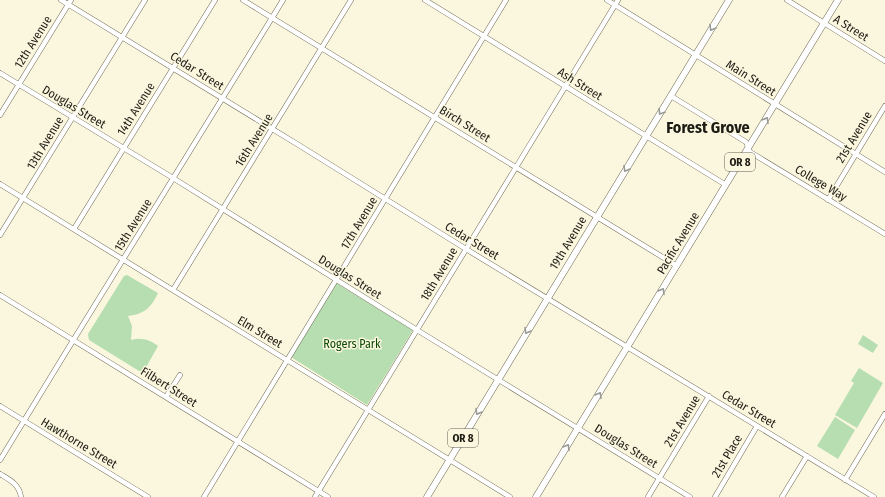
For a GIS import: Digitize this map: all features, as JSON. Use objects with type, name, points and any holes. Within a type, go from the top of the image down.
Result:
[{"type":"main road","name":"19th Avenue","points":[[427,497],[729,0]]},
{"type":"main road","name":"Pacific Avenue","points":[[536,497],[838,0]]},
{"type":"street","name":"Cedar Street","points":[[61,0],[70,2],[122,37],[466,249],[628,346],[874,497]]},
{"type":"street","name":"13th Avenue","points":[[0,235],[145,0]]},
{"type":"street","name":"14th Avenue","points":[[74,229],[215,0]]},
{"type":"street","name":"Birch Street","points":[[243,0],[677,266]]},
{"type":"street","name":"15th Avenue","points":[[0,460],[283,0]]},
{"type":"street","name":"16th Avenue","points":[[173,290],[351,0]]},
{"type":"street","name":"Ash Street","points":[[425,0],[726,185]]},
{"type":"street","name":"17th Avenue","points":[[204,497],[506,0]]},
{"type":"street","name":"Main Street","points":[[607,0],[885,172]]},
{"type":"street","name":"18th Avenue","points":[[315,497],[618,0]]},
{"type":"street","name":"A Street","points":[[786,0],[885,60]]},
{"type":"street","name":"12th Avenue","points":[[0,115],[70,2]]},
{"type":"street","name":"Douglas Street","points":[[0,73],[690,497]]},
{"type":"street","name":"College Way","points":[[671,96],[746,142],[750,152],[885,234]]},
{"type":"street","name":"21st Avenue","points":[[828,200],[885,106]]},
{"type":"street","name":"Elm Street","points":[[0,184],[510,497]]},
{"type":"street","name":"Filbert Street","points":[[0,295],[328,497]]},
{"type":"street","points":[[166,397],[180,375]]},
{"type":"street","name":"21st Avenue","points":[[648,497],[709,396]]},
{"type":"street","name":"Hawthorne Street","points":[[0,406],[148,497]]},
{"type":"street","points":[[845,480],[885,414]]},
{"type":"street","name":"21st Place","points":[[715,497],[757,426]]},
{"type":"street","points":[[782,497],[807,456]]},
{"type":"street","points":[[0,474],[16,485],[20,495]]},
{"type":"green space","points":[[127,275],[158,293],[153,303],[143,312],[128,316],[132,326],[131,340],[146,340],[158,346],[144,371],[139,371],[89,340],[88,334],[124,276]]},
{"type":"green space","name":"Rogers Park","points":[[336,283],[413,330],[367,405],[291,357]]},
{"type":"green space","points":[[863,335],[878,345],[873,353],[858,344]]},
{"type":"green space","points":[[859,368],[883,383],[857,428],[835,415],[854,383],[851,381]]},
{"type":"green space","points":[[835,417],[855,430],[838,459],[817,446]]},
{"type":"district","name":"Forest Grove","points":[[708,127]]}]
